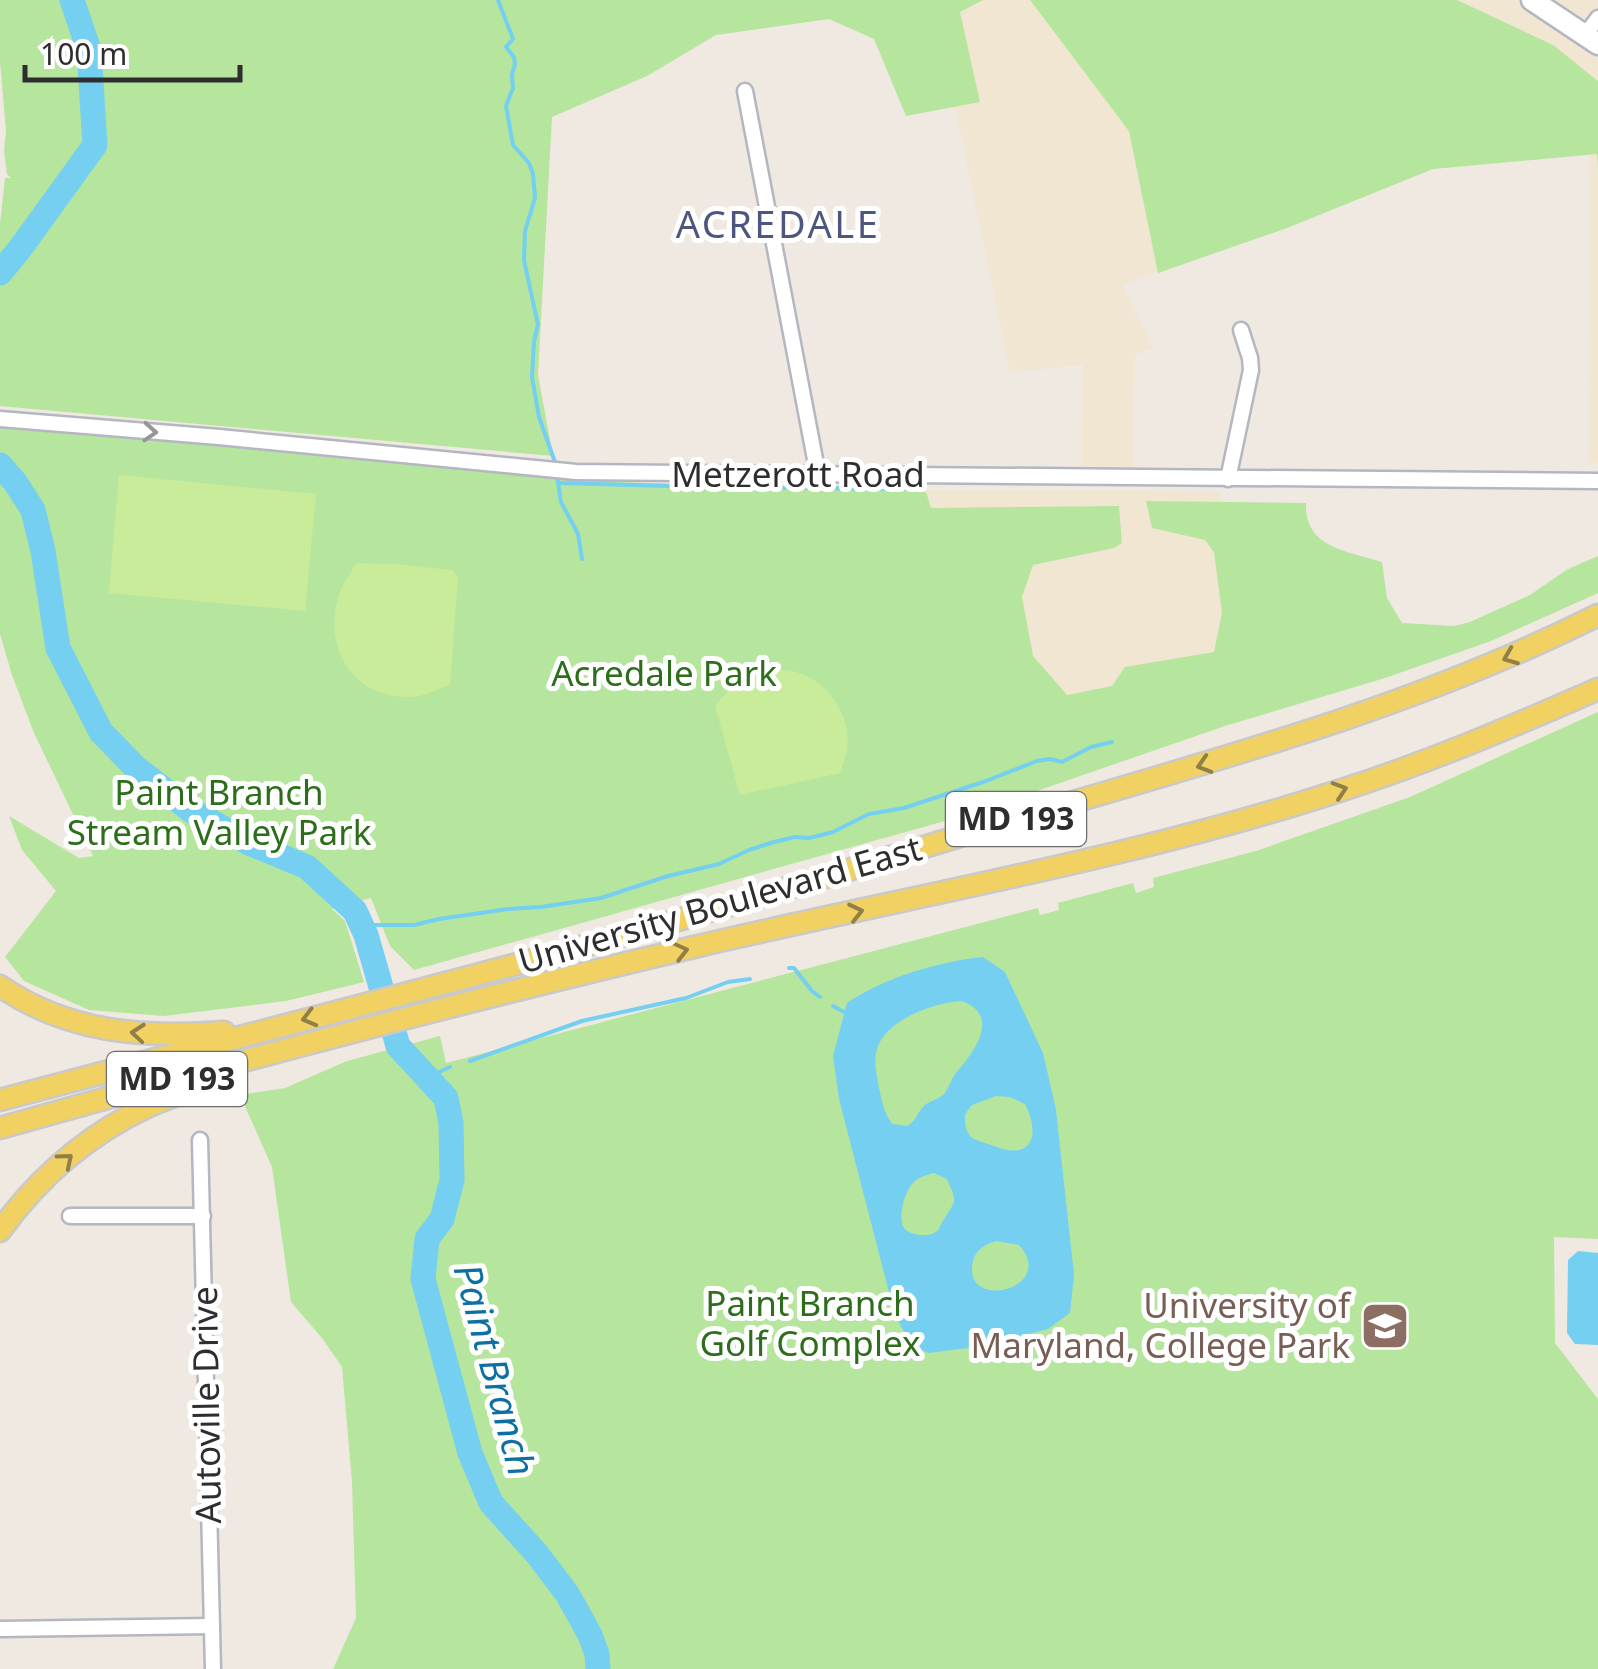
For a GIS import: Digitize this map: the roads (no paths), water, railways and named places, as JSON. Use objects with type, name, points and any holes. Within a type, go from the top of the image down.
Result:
[{"type":"main road","name":"University Boulevard East","points":[[0,1100],[654,927],[1190,770],[1420,694],[1533,648],[1598,615]]},
{"type":"main road","name":"University Boulevard East","points":[[0,1129],[354,1032],[698,946],[1084,860],[1245,819],[1440,756],[1598,689]]},
{"type":"main road","points":[[0,986],[57,1016],[130,1034],[270,1028]]},
{"type":"main road","points":[[0,1231],[32,1190],[51,1173],[123,1121],[163,1101],[354,1032]]},
{"type":"street","points":[[1532,0],[1594,32]]},
{"type":"street","points":[[745,91],[818,475]]},
{"type":"street","points":[[1228,480],[1251,370],[1241,330]]},
{"type":"street","name":"Metzerott Road","points":[[0,420],[558,470],[1598,481]]},
{"type":"street","name":"Autoville Drive","points":[[200,1140],[213,1669]]},
{"type":"street","points":[[70,1216],[203,1216]]},
{"type":"street","points":[[0,1629],[212,1626]]},
{"type":"water","points":[[983,957],[1005,972],[1043,1053],[1056,1110],[1074,1275],[1070,1313],[1048,1329],[975,1347],[929,1353],[912,1347],[895,1315],[839,1099],[833,1056],[847,1003],[895,978]],"holes":[[[962,1001],[980,1016],[982,1025],[976,1045],[944,1094],[925,1105],[908,1126],[892,1124],[883,1106],[877,1049],[900,1021]],[[996,1096],[1025,1104],[1032,1126],[1030,1143],[1025,1148],[1007,1150],[973,1138],[965,1120],[972,1105]],[[934,1173],[947,1179],[954,1202],[936,1232],[927,1235],[914,1234],[902,1223],[905,1198],[910,1187]],[[996,1241],[1019,1245],[1028,1260],[1027,1273],[1019,1283],[1006,1289],[981,1287],[973,1277],[973,1261],[982,1248]]]},
{"type":"water","points":[[1578,1251],[1598,1253],[1598,1345],[1575,1344],[1567,1333],[1568,1260]]},
{"type":"waterway","name":"Paint Branch","points":[[0,273],[95,145],[89,50],[72,0]]},
{"type":"waterway","points":[[498,0],[513,39],[506,47],[515,64],[513,88],[506,106],[513,145],[533,174],[535,198],[525,231],[524,260],[538,325],[532,377],[539,417],[556,465]]},
{"type":"waterway","name":"Paint Branch","points":[[0,465],[33,510],[58,648],[101,732],[135,767],[189,809],[249,843],[307,867],[355,911],[366,935],[398,1046],[446,1098],[451,1123],[452,1180],[442,1219],[427,1239],[423,1279],[470,1453],[491,1503],[568,1595],[590,1635],[598,1669]]},
{"type":"waterway","points":[[557,475],[561,502],[578,534],[582,559]]},
{"type":"waterway","points":[[558,483],[671,486]]},
{"type":"waterway","points":[[699,487],[912,489]]},
{"type":"waterway","points":[[361,925],[414,925],[601,898],[719,864],[774,842],[833,832],[869,814],[904,808],[1037,761],[1062,762],[1091,747],[1112,742]]},
{"type":"waterway","points":[[789,968],[794,968],[820,997]]},
{"type":"waterway","points":[[470,1061],[582,1021],[750,979]]},
{"type":"waterway","points":[[833,1006],[844,1012]]},
{"type":"waterway","points":[[416,1066],[437,1073],[450,1067]]},
{"type":"place","name":"University of Maryland, College Park","points":[[1385,1326]]},
{"type":"district","name":"ACREDALE","points":[[778,225]]},
{"type":"park label","name":"Acredale Park","points":[[664,674]]},
{"type":"park label","name":"Paint Branch Stream Valley Park","points":[[219,813]]},
{"type":"park label","name":"Paint Branch Golf Complex","points":[[810,1324]]}]
